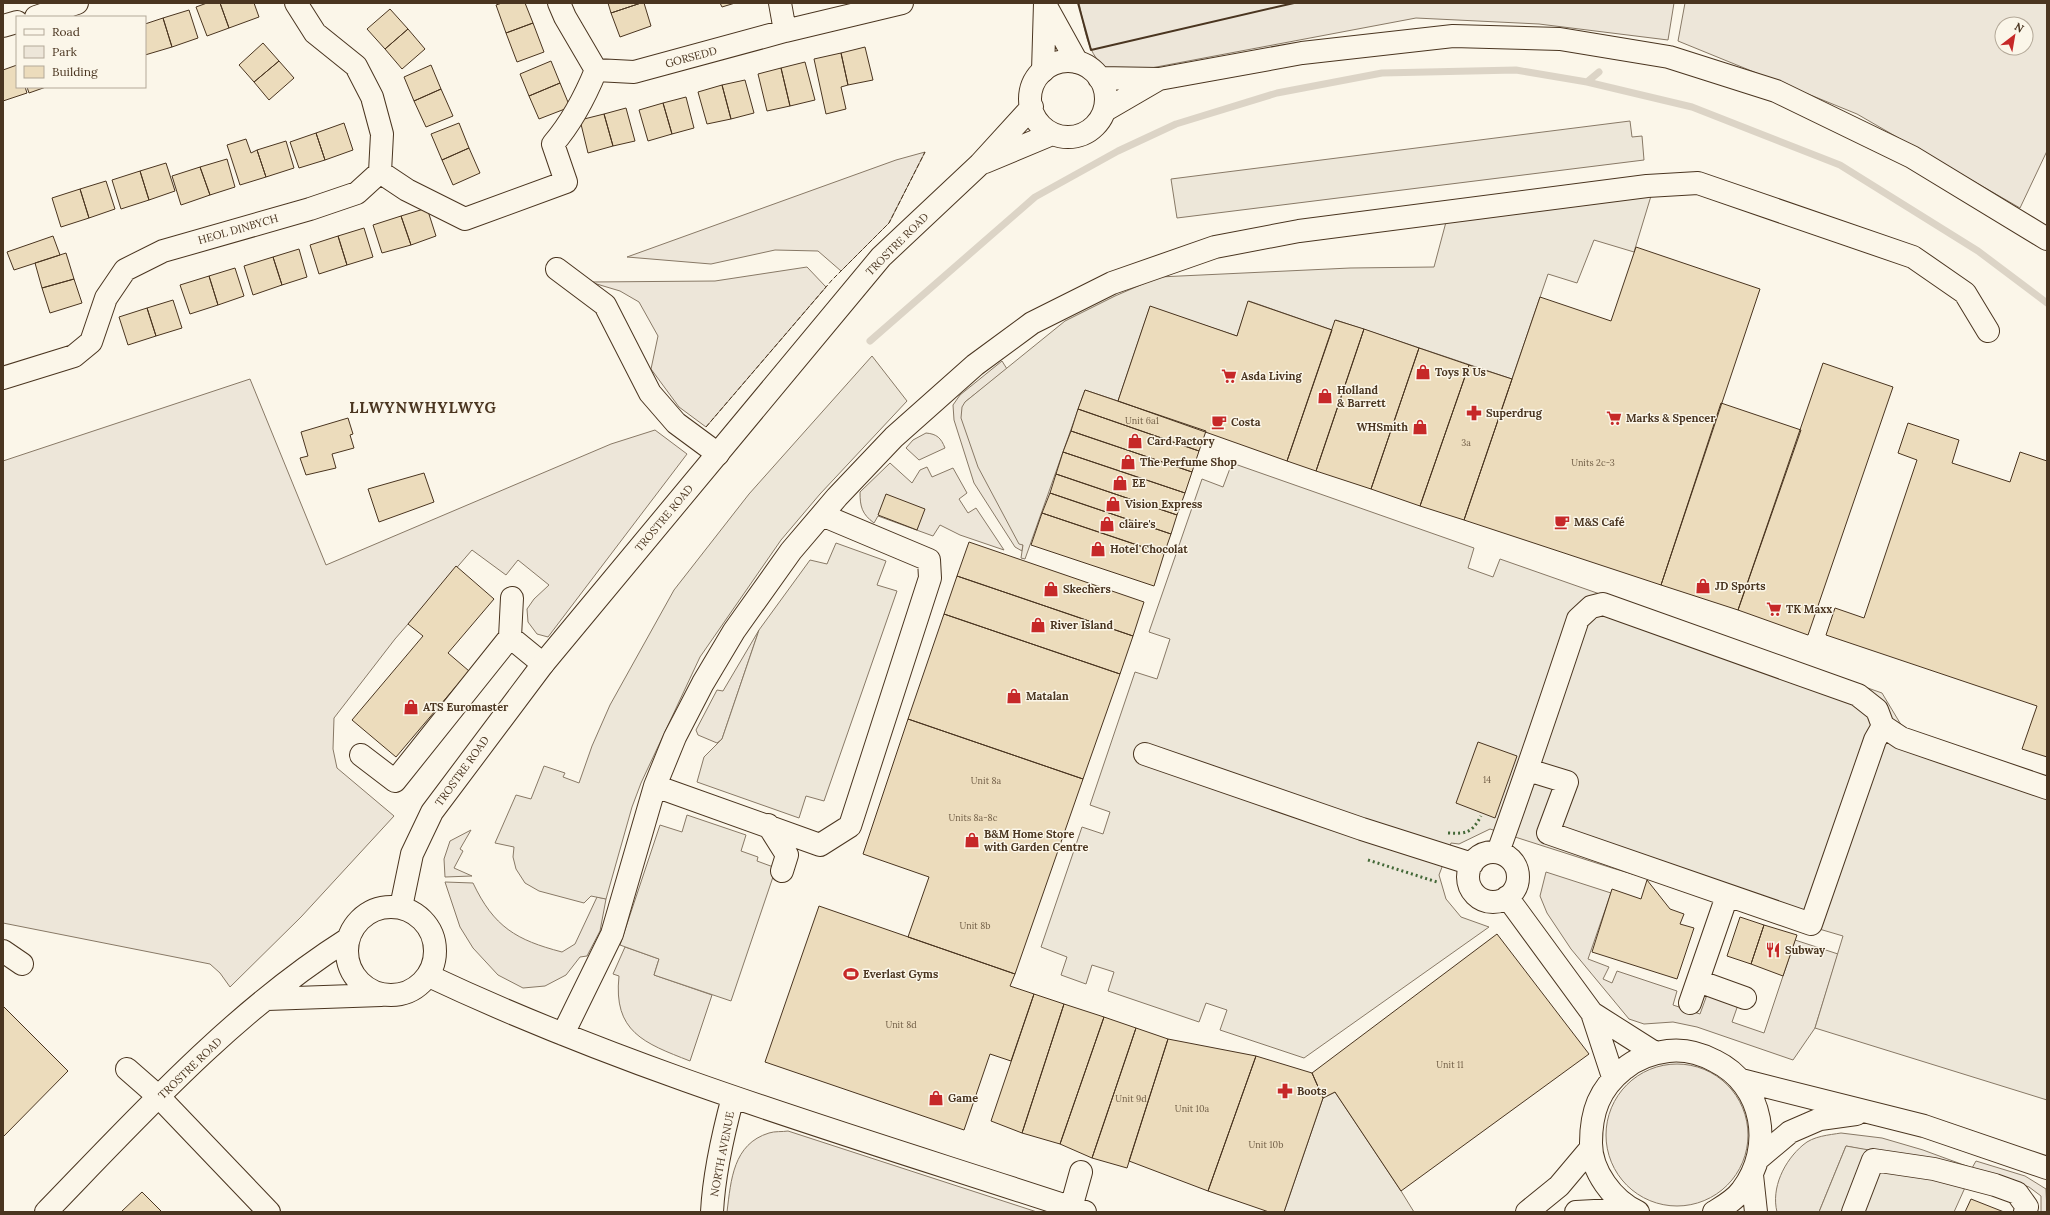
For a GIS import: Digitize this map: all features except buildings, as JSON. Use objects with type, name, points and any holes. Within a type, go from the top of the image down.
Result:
[{"type":"street","points":[[39,16],[77,3]]},
{"type":"street","points":[[296,3],[315,33],[356,66],[372,97],[382,134],[380,172],[407,190],[465,219],[566,182],[553,144],[568,126],[587,93],[596,70],[565,17],[559,3]]},
{"type":"street","points":[[780,3],[785,31]]},
{"type":"street","points":[[1045,4],[1077,62]]},
{"type":"street","points":[[1043,71],[1045,4]]},
{"type":"street","name":"GORSEDD","points":[[596,70],[634,72],[785,31],[893,5]]},
{"type":"street","points":[[3,26],[16,22]]},
{"type":"street","points":[[1099,78],[1159,79],[1302,53],[1453,36],[1560,39],[1669,57],[1776,91],[1912,157],[2047,239]]},
{"type":"street","points":[[1065,61],[1077,62],[1088,67],[1099,78],[1103,84],[1106,96],[1104,111],[1101,119],[1093,128],[1083,134],[1072,137],[1052,134],[1040,124],[1033,114],[1031,91],[1036,80],[1043,71],[1053,64],[1065,61]]},
{"type":"street","points":[[1104,111],[1159,79]]},
{"type":"street","name":"TROSTRE ROAD","points":[[401,907],[412,854],[432,812],[543,664],[881,257],[980,164],[1032,107]]},
{"type":"street","name":"TROSTRE ROAD","points":[[980,164],[1052,134]]},
{"type":"street","name":"HEOL DINBYCH","points":[[3,378],[74,356],[91,342],[106,298],[125,270],[163,251],[310,209],[357,193],[380,172]]},
{"type":"street","points":[[563,1034],[612,934],[656,786],[675,738],[703,683],[731,637],[791,552],[822,515],[894,437],[975,365],[1032,323],[1119,280],[1215,247],[1298,231],[1647,186],[1698,183],[1913,257],[1966,292],[1988,331]]},
{"type":"street","points":[[557,269],[605,305],[650,394],[676,423],[718,454]]},
{"type":"street","points":[[656,786],[768,825],[820,845],[850,826],[930,578],[929,560],[822,515]]},
{"type":"street","points":[[361,755],[396,781],[510,637],[512,598]]},
{"type":"street","points":[[1498,852],[1528,770],[1539,731],[1578,619],[1591,607],[1602,604],[1858,695],[1877,710],[1883,726],[1901,738],[2047,788]]},
{"type":"street","points":[[510,637],[543,664]]},
{"type":"street","points":[[1528,770],[1567,782],[1548,833],[1811,924],[1875,740],[1883,726]]},
{"type":"street","points":[[1145,754],[1362,829],[1472,864]]},
{"type":"street","points":[[768,825],[787,855],[782,871]]},
{"type":"street","points":[[1498,852],[1506,855],[1516,868],[1517,884],[1513,892],[1507,897],[1491,901],[1476,895],[1468,880],[1472,864],[1483,854],[1498,852]]},
{"type":"street","points":[[1690,1003],[1727,896]]},
{"type":"street","points":[[1507,897],[1592,1013],[1613,1077]]},
{"type":"street","name":"TROSTRE ROAD","points":[[46,1212],[201,1055],[311,962],[347,945],[354,925],[364,915],[382,907],[401,907],[421,918],[430,929],[435,944],[436,954],[429,976]]},
{"type":"street","points":[[347,945],[351,969],[361,984],[369,990],[384,995]]},
{"type":"street","points":[[3,951],[22,964]]},
{"type":"street","points":[[267,999],[384,995],[395,996],[418,987],[429,976],[486,1002],[563,1034],[733,1097],[1078,1210],[1081,1172]]},
{"type":"street","points":[[1698,981],[1745,998]]},
{"type":"street","points":[[1592,1013],[1655,1053]]},
{"type":"street","points":[[1635,1211],[1612,1194],[1598,1173],[1591,1148],[1591,1123],[1598,1098],[1613,1077],[1633,1062],[1655,1053],[1679,1050],[1703,1055],[1725,1065],[1741,1080],[1753,1099],[1760,1120],[1762,1139],[1756,1166],[1756,1212]]},
{"type":"street","points":[[127,1069],[159,1097],[269,1212]]},
{"type":"street","points":[[1741,1080],[1924,1126],[2047,1168]]},
{"type":"street","name":"NORTH AVENUE","points":[[712,1212],[713,1197],[724,1132],[733,1097]]},
{"type":"street","points":[[1714,1212],[1728,1204],[1742,1191],[1756,1166],[1790,1132],[1820,1119],[1869,1112]]},
{"type":"street","points":[[1527,1212],[1559,1186],[1591,1148]]},
{"type":"street","points":[[1853,1212],[1873,1160],[1934,1170],[1995,1185],[2016,1193],[2027,1207],[2025,1212]]},
{"type":"street","points":[[1576,1212],[1635,1211]]},
{"type":"green space","points":[[1079,3],[1674,3],[1668,40],[1539,24],[1416,18],[1130,72],[1117,72],[1107,68],[1099,62],[1093,54],[1086,34]]},
{"type":"green space","points":[[1685,3],[2047,3],[2047,151],[2020,208],[1857,114],[1678,41]]},
{"type":"green space","points":[[925,152],[889,223],[841,271],[818,251],[775,250],[711,264],[627,257],[896,160]]},
{"type":"green space","points":[[807,267],[826,287],[706,427],[679,407],[651,369],[658,336],[639,302],[620,291],[590,282],[715,281]]},
{"type":"green space","points":[[1002,361],[1007,369],[965,402],[1023,545],[1022,551],[1015,547],[974,483],[954,420],[953,405],[960,395]]},
{"type":"green space","points":[[250,379],[326,565],[611,444],[655,430],[687,454],[548,637],[537,634],[528,622],[527,609],[534,599],[549,585],[518,560],[506,575],[472,550],[395,639],[334,718],[333,749],[337,768],[394,816],[301,917],[230,987],[220,973],[210,964],[3,923],[3,461]]},
{"type":"green space","points":[[926,433],[933,434],[938,437],[945,448],[919,460],[906,448],[913,440]]},
{"type":"green space","points":[[890,463],[912,483],[920,470],[927,467],[932,477],[953,468],[967,493],[959,499],[968,513],[976,508],[1004,550],[960,535],[940,525],[933,536],[878,516],[874,523],[862,510],[860,492]]},
{"type":"green space","points":[[759,630],[722,739],[717,743],[698,735],[696,730],[717,690],[723,691]]},
{"type":"green space","points":[[471,830],[460,849],[463,851],[454,868],[472,876],[445,877],[444,859],[450,841]]},
{"type":"green space","points":[[1546,872],[1611,893],[1588,959],[1609,967],[1603,979],[1612,983],[1617,971],[1677,991],[1673,1005],[1700,1014],[1708,992],[1739,1002],[1732,1022],[1764,1033],[1795,940],[1838,954],[1815,1028],[1793,1060],[1697,1027],[1673,1022],[1644,1024],[1629,1019],[1571,949],[1547,913],[1540,896]]},
{"type":"green space","points":[[445,882],[473,883],[489,911],[508,930],[532,942],[562,952],[575,944],[597,897],[606,899],[600,931],[587,956],[580,957],[566,975],[545,986],[523,988],[498,975],[473,948],[460,927]]},
{"type":"green space","points":[[625,947],[659,959],[654,975],[712,995],[690,1061],[646,1041],[635,1033],[627,1023],[621,1010],[618,995],[619,976],[613,974]]},
{"type":"green space","points":[[1670,1064],[1684,1064],[1711,1072],[1732,1090],[1743,1108],[1747,1121],[1747,1149],[1740,1169],[1722,1190],[1711,1198],[1698,1203],[1684,1206],[1670,1206],[1643,1198],[1622,1180],[1614,1169],[1609,1156],[1606,1142],[1606,1128],[1614,1101],[1632,1080],[1643,1072],[1656,1067]]},
{"type":"green space","points":[[788,1131],[1037,1212],[727,1212],[730,1188],[736,1165],[741,1154],[748,1145],[757,1138],[771,1132]]},
{"type":"green space","points":[[1841,1133],[1882,1138],[1923,1150],[1972,1168],[1976,1161],[2025,1176],[2046,1189],[2047,1212],[2041,1212],[2041,1196],[2029,1187],[1998,1176],[1846,1146],[1819,1212],[1777,1212],[1776,1194],[1778,1184],[1785,1167],[1796,1151],[1807,1142],[1821,1136]]},
{"type":"shaded area","points":[[1630,121],[1632,137],[1642,136],[1644,160],[1177,218],[1171,179]]},
{"type":"shaded area","points":[[1651,196],[1634,252],[1594,240],[1577,283],[1548,274],[1512,379],[1336,320],[1332,330],[1249,301],[1237,336],[1150,307],[1118,401],[1085,390],[1025,559],[1021,558],[1023,545],[1019,544],[978,467],[961,418],[962,407],[965,402],[1065,321],[1115,296],[1159,277],[1350,268],[1434,267],[1446,222]]},
{"type":"shaded area","points":[[872,356],[907,401],[820,494],[781,540],[700,657],[641,783],[632,807],[606,899],[591,896],[584,903],[539,891],[525,883],[516,869],[513,857],[514,847],[495,843],[516,795],[531,799],[544,766],[565,773],[563,777],[579,783],[592,746],[610,705],[674,590],[749,494]]},
{"type":"shaded area","points":[[1232,463],[1474,548],[1468,568],[1493,577],[1500,559],[1882,693],[1903,728],[2047,777],[2047,1100],[1815,1028],[1843,936],[1612,868],[1490,829],[1459,844],[1451,843],[1439,875],[1446,899],[1461,917],[1489,927],[1304,1058],[1220,1030],[1227,1010],[1206,1003],[1199,1022],[1108,991],[1114,972],[1092,965],[1086,984],[1061,975],[1067,957],[1041,947],[1082,827],[1103,834],[1110,812],[1090,805],[1135,672],[1157,679],[1170,639],[1149,632],[1202,479],[1223,487]]},
{"type":"shaded area","points":[[836,543],[886,561],[877,585],[897,591],[824,801],[806,796],[799,818],[697,782],[704,757],[722,739],[759,630],[810,560],[827,564]]},
{"type":"shaded area","points":[[687,815],[746,835],[741,851],[758,857],[757,861],[776,868],[731,1001],[654,975],[659,959],[620,945],[660,825],[682,832]]},
{"type":"shaded area","points":[[1335,1092],[1414,1212],[1284,1212],[1323,1098]]},
{"type":"shaded area","points":[[1846,1146],[1898,1155],[1972,1172],[1954,1212],[1819,1212]]},
{"type":"waterway","points":[[870,341],[1035,197],[1118,151],[1176,124],[1277,93],[1382,73],[1516,70],[1587,82],[1692,107],[1840,165],[1978,251],[2047,303]]},
{"type":"waterway","points":[[1587,82],[1599,72]]},
{"type":"hedge","points":[[1448,833],[1464,833],[1468,831],[1475,826],[1481,816]]},
{"type":"hedge","points":[[1368,860],[1437,882]]},
{"type":"fence","points":[[706,427],[832,280],[889,223],[925,152]]},
{"type":"wall","points":[[1078,3],[1091,50],[1294,3]]},
{"type":"place","name":"Toys R Us","points":[[1423,372]]},
{"type":"place","name":"Asda Living","points":[[1229,376]]},
{"type":"place","name":"Holland & Barrett","points":[[1325,396]]},
{"type":"place","name":"Superdrug","points":[[1474,413]]},
{"type":"place","name":"Marks & Spencer","points":[[1614,418]]},
{"type":"place","name":"Costa","points":[[1219,422]]},
{"type":"place","name":"WHSmith","points":[[1420,427]]},
{"type":"place","name":"Card Factory","points":[[1135,441]]},
{"type":"place","name":"The Perfume Shop","points":[[1128,462]]},
{"type":"place","name":"EE","points":[[1120,483]]},
{"type":"place","name":"Vision Express","points":[[1113,504]]},
{"type":"place","name":"M&S Café","points":[[1562,522]]},
{"type":"place","name":"claire's","points":[[1107,524]]},
{"type":"place","name":"Hotel Chocolat","points":[[1098,549]]},
{"type":"place","name":"JD Sports","points":[[1703,586]]},
{"type":"place","name":"Skechers","points":[[1051,589]]},
{"type":"place","name":"TK Maxx","points":[[1774,609]]},
{"type":"place","name":"River Island","points":[[1038,625]]},
{"type":"place","name":"Matalan","points":[[1014,696]]},
{"type":"place","name":"ATS Euromaster","points":[[411,707]]},
{"type":"place","name":"B&M Home Store with Garden Centre","points":[[972,840]]},
{"type":"place","name":"Subway","points":[[1773,950]]},
{"type":"place","name":"Everlast Gyms","points":[[851,974]]},
{"type":"place","name":"Boots","points":[[1285,1091]]},
{"type":"place","name":"Game","points":[[936,1098]]},
{"type":"district","name":"LLWYNWHYLWYG","points":[[423,407]]}]
